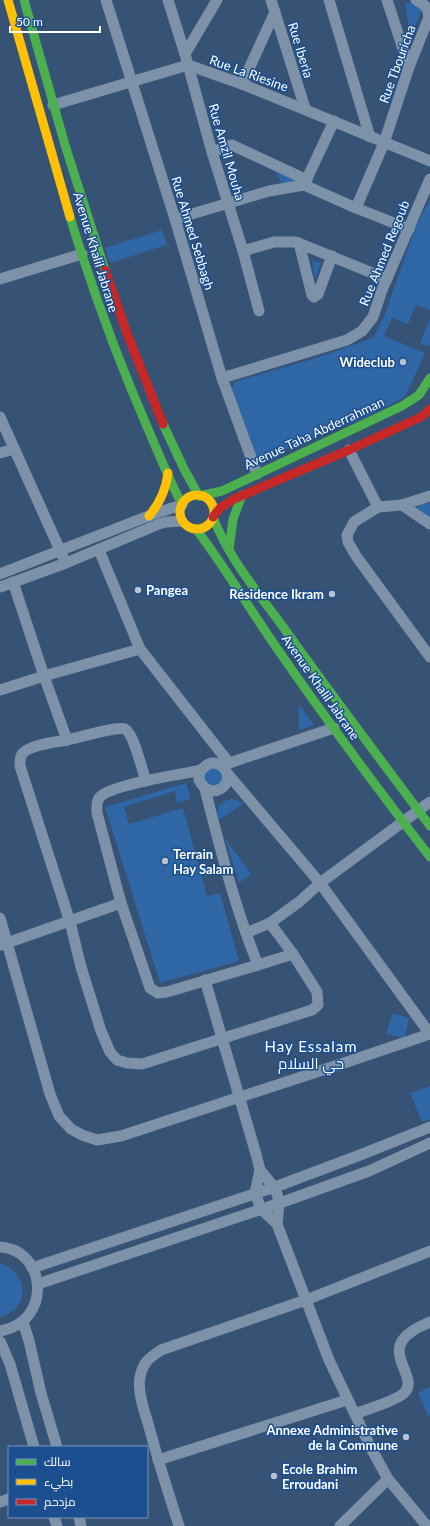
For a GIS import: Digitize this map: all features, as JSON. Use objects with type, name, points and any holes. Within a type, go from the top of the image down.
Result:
[{"type":"main road","name":"Avenue Khalil Jabrane","points":[[8,0],[82,254],[110,336],[138,407],[182,504]]},
{"type":"main road","name":"Avenue Khalil Jabrane","points":[[24,0],[85,213],[119,314],[162,419],[189,479],[199,496]]},
{"type":"main road","name":"Avenue Taha Abderrahman","points":[[199,496],[222,491],[415,399],[425,389],[430,378]]},
{"type":"main road","name":"Avenue Taha Abderrahman","points":[[213,517],[225,504],[242,495],[349,450],[430,411]]},
{"type":"main road","points":[[149,516],[156,509],[163,498],[168,473]]},
{"type":"main road","points":[[229,550],[233,519],[242,495]]},
{"type":"main road","points":[[199,496],[206,498],[211,503],[213,517],[206,526],[196,529],[190,528],[182,521],[180,510],[182,504],[189,497],[199,496]]},
{"type":"main road","name":"Avenue Khalil Jabrane","points":[[213,517],[218,531],[229,550],[288,635],[430,826]]},
{"type":"main road","name":"Avenue Khalil Jabrane","points":[[196,529],[214,553],[276,647],[430,857]]},
{"type":"street","name":"Rue Ahmed Sebbagh","points":[[106,0],[175,219],[222,378],[257,474]]},
{"type":"street","name":"Rue Amzil Mouha","points":[[168,0],[185,54],[227,203],[243,251],[258,311]]},
{"type":"street","points":[[185,54],[218,0]]},
{"type":"street","name":"Rue Iberia","points":[[271,0],[305,108]]},
{"type":"street","points":[[329,0],[370,137]]},
{"type":"street","points":[[388,0],[409,67]]},
{"type":"street","name":"Rue Tbouricha","points":[[356,208],[384,143],[409,67],[429,17],[428,9],[422,2],[416,0]]},
{"type":"street","points":[[242,84],[274,12]]},
{"type":"street","points":[[53,105],[188,65]]},
{"type":"street","name":"Rue La Riesine","points":[[188,65],[305,108],[334,122],[430,161]]},
{"type":"street","points":[[306,183],[334,122]]},
{"type":"street","points":[[212,152],[232,145],[356,208],[409,228]]},
{"type":"street","name":"Rue Ahmed Regoub","points":[[222,378],[347,340],[362,331],[373,317],[430,179]]},
{"type":"street","points":[[175,219],[269,191],[306,183]]},
{"type":"street","points":[[243,251],[274,242],[284,241],[299,243],[388,278]]},
{"type":"street","points":[[299,243],[312,295],[314,297],[318,294],[332,256]]},
{"type":"street","points":[[0,279],[82,254]]},
{"type":"street","points":[[415,399],[430,411]]},
{"type":"street","points":[[0,417],[66,563]]},
{"type":"street","points":[[0,453],[14,449]]},
{"type":"street","points":[[349,450],[378,507]]},
{"type":"street","points":[[430,496],[402,505],[378,507],[354,522],[347,535],[348,542],[356,556],[430,658]]},
{"type":"street","points":[[0,574],[182,504]]},
{"type":"street","points":[[402,505],[430,524]]},
{"type":"street","points":[[0,587],[66,563],[166,522],[182,521]]},
{"type":"street","points":[[0,918],[4,944],[50,1094],[59,1116],[71,1129],[82,1135],[97,1140],[121,1136],[430,1034],[320,883],[226,767],[140,649],[99,550]]},
{"type":"street","points":[[13,582],[67,740]]},
{"type":"street","points":[[0,690],[140,649]]},
{"type":"street","points":[[293,954],[167,992],[158,993],[150,988],[146,980],[121,903],[97,813],[97,804],[99,798],[104,794],[146,781],[200,770],[208,764],[218,763],[226,767],[334,728]]},
{"type":"street","points":[[146,781],[133,743],[128,732],[124,729],[113,729],[45,744],[24,751],[21,757],[20,766],[70,922],[81,967],[101,1031],[110,1052],[117,1060],[127,1064],[142,1064],[312,1010],[318,1005],[317,992],[293,954],[270,923]]},
{"type":"street","points":[[205,789],[212,791],[219,790],[224,786],[227,780],[226,767]]},
{"type":"street","points":[[200,770],[199,780],[205,789],[221,852],[246,933],[258,965]]},
{"type":"street","points":[[246,933],[270,923],[299,902],[320,883],[430,802]]},
{"type":"street","points":[[4,944],[121,903]]},
{"type":"street","points":[[205,980],[260,1170],[275,1187],[280,1203],[277,1224]]},
{"type":"street","points":[[32,1268],[275,1187],[430,1127]]},
{"type":"street","points":[[38,1284],[280,1203],[369,1171],[430,1143]]},
{"type":"street","points":[[260,1170],[255,1193],[261,1209],[277,1224],[329,1360],[347,1400],[388,1479],[427,1526]]},
{"type":"street","points":[[0,1247],[12,1250],[27,1260],[32,1268],[38,1284],[37,1298],[32,1312],[23,1322],[11,1330],[0,1331]]},
{"type":"street","points":[[179,1526],[158,1460],[142,1402],[139,1380],[142,1368],[147,1359],[161,1350],[306,1300],[430,1251]]},
{"type":"street","points":[[23,1322],[41,1393],[57,1446]]},
{"type":"street","points":[[355,1414],[397,1397],[403,1394],[408,1388],[409,1382],[399,1356],[399,1346],[403,1338],[411,1331],[430,1322]]},
{"type":"street","points":[[0,1341],[10,1364],[34,1446]]},
{"type":"street","points":[[158,1460],[347,1400]]},
{"type":"street","points":[[340,1526],[388,1479]]},
{"type":"shaded area","points":[[405,2],[423,7],[410,39]]},
{"type":"shaded area","points":[[276,172],[301,182],[281,183]]},
{"type":"shaded area","points":[[430,199],[430,310],[416,305],[408,324],[392,318],[384,336],[425,353],[405,397],[364,418],[258,460],[231,389],[235,382],[313,359],[373,338],[385,314],[415,228]]},
{"type":"shaded area","points":[[162,230],[167,245],[110,263],[105,248]]},
{"type":"shaded area","points":[[312,260],[321,263],[315,280]]},
{"type":"shaded area","points":[[430,318],[430,344],[429,347],[420,343]]},
{"type":"shaded area","points":[[430,503],[430,518],[416,508],[423,504]]},
{"type":"shaded area","points":[[299,704],[314,725],[299,730]]},
{"type":"shaded area","points":[[212,765],[226,774],[216,788],[204,783],[204,770]]},
{"type":"shaded area","name":"Terrain Hay Salam","points":[[186,783],[191,799],[177,803],[175,791],[124,807],[129,824],[183,808],[207,896],[220,893],[239,961],[160,983],[105,807]]},
{"type":"shaded area","points":[[232,799],[244,803],[219,820],[217,815],[219,805]]},
{"type":"shaded area","points":[[225,838],[251,874],[239,883]]},
{"type":"shaded area","points":[[393,1013],[409,1018],[405,1038],[386,1034]]},
{"type":"shaded area","points":[[430,1086],[430,1119],[422,1122],[410,1093]]},
{"type":"shaded area","points":[[0,1263],[16,1274],[21,1282],[22,1290],[21,1299],[17,1306],[10,1313],[0,1317]]},
{"type":"shaded area","points":[[430,1387],[430,1415],[428,1416],[418,1393]]},
{"type":"traffic: fast","points":[[24,0],[65,145],[105,270]]},
{"type":"traffic: fast","points":[[70,217],[96,298],[116,351],[160,457],[182,504]]},
{"type":"traffic: fast","points":[[199,496],[222,491],[402,406],[419,395],[430,378]]},
{"type":"traffic: fast","points":[[163,424],[184,469],[199,496]]},
{"type":"traffic: fast","points":[[229,550],[233,519],[242,495]]},
{"type":"traffic: fast","points":[[213,517],[226,546],[243,573],[430,826]]},
{"type":"traffic: fast","points":[[196,529],[313,700],[430,857]]},
{"type":"traffic: slow","points":[[8,0],[70,217]]},
{"type":"traffic: slow","points":[[149,516],[162,496],[168,473]]},
{"type":"traffic: slow","points":[[197,495],[209,500],[214,512],[209,524],[197,529],[185,524],[180,512],[185,500],[197,495]]},
{"type":"traffic: jam","points":[[105,270],[128,336],[163,424]]},
{"type":"traffic: jam","points":[[213,517],[220,508],[234,499],[349,450],[421,417],[430,409]]},
{"type":"place","name":"Wideclub","points":[[403,362]]},
{"type":"place","name":"Pangea","points":[[138,590]]},
{"type":"place","name":"Résidence Ikram","points":[[332,594]]},
{"type":"place","name":"Terrain Hay Salam","points":[[165,861]]},
{"type":"place","name":"Annexe Administrative de la Commune","points":[[406,1437]]},
{"type":"place","name":"Ecole Brahim Erroudani","points":[[274,1476]]},
{"type":"district","name":"Hay Essalam حي السلام","points":[[311,1054]]}]
